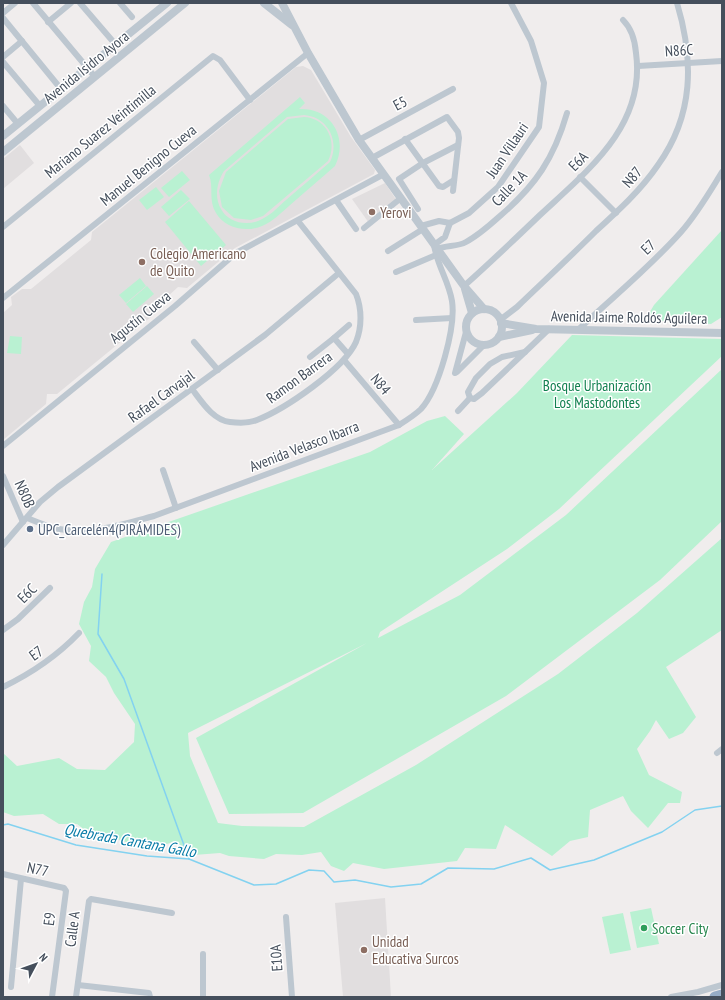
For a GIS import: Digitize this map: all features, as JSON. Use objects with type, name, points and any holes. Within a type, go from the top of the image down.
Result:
[{"type":"highway","points":[[715,997],[722,995]]},
{"type":"street","points":[[3,13],[15,3]]},
{"type":"street","points":[[33,3],[95,78]]},
{"type":"street","points":[[48,22],[71,3]]},
{"type":"street","points":[[80,3],[116,45]]},
{"type":"street","points":[[120,3],[132,17]]},
{"type":"street","name":"Avenida Isidro Ayora","points":[[3,152],[186,3]]},
{"type":"street","points":[[264,3],[294,26]]},
{"type":"street","points":[[282,3],[308,53],[359,140],[436,250],[464,286],[484,309],[494,312],[501,322],[499,337],[492,343],[483,346],[456,374],[466,332],[466,324],[472,313],[484,309]]},
{"type":"street","name":"Juan Villauri","points":[[388,251],[422,228],[438,221],[450,223],[469,213],[498,188],[539,127],[544,83],[531,41],[511,3]]},
{"type":"street","name":"N87","points":[[501,322],[616,213],[636,193],[659,165],[676,134],[687,98],[689,61],[686,31],[677,3]]},
{"type":"street","name":"Avenida Isidro Ayora","points":[[3,136],[88,69],[164,4]]},
{"type":"street","points":[[3,18],[61,89]]},
{"type":"street","name":"E6A","points":[[464,286],[604,153],[622,128],[636,95],[638,66],[630,28],[624,20]]},
{"type":"street","points":[[3,57],[22,41]]},
{"type":"street","name":"Manuel Benigno Cueva","points":[[3,298],[308,53]]},
{"type":"street","name":"Mariano Suarez Veintimilla","points":[[3,227],[213,56],[220,60],[250,100]]},
{"type":"street","name":"N86C","points":[[638,66],[689,61],[722,61]]},
{"type":"street","points":[[3,62],[40,106]]},
{"type":"street","name":"E5","points":[[359,140],[452,89]]},
{"type":"street","points":[[3,106],[25,135]]},
{"type":"street","name":"Calle 1A","points":[[436,250],[466,242],[488,226],[528,190],[542,172],[553,152],[567,113]]},
{"type":"street","points":[[372,158],[447,117],[459,134],[453,191]]},
{"type":"street","points":[[405,139],[439,186],[443,187],[454,180]]},
{"type":"street","points":[[418,209],[398,180],[422,163],[458,145]]},
{"type":"street","name":"E7","points":[[579,329],[654,260],[681,232],[703,203],[722,172]]},
{"type":"street","name":"Agustín Cueva","points":[[3,446],[175,306],[236,253],[384,174]]},
{"type":"street","points":[[580,177],[616,213]]},
{"type":"street","points":[[364,228],[401,198]]},
{"type":"street","points":[[336,200],[356,229]]},
{"type":"street","name":"Ramon Barrera","points":[[192,389],[210,411],[218,418],[229,422],[256,421],[280,408],[327,375],[344,360],[348,354],[358,334],[361,312],[356,294],[298,221]]},
{"type":"street","points":[[396,272],[436,250],[445,237],[450,223]]},
{"type":"street","name":"Avenida Velasco Ibarra","points":[[25,520],[60,529],[92,529],[114,526],[147,518],[399,425],[410,418],[422,408],[430,395],[444,359],[452,318],[452,300],[436,250]]},
{"type":"street","name":"Rafael Carvajal","points":[[3,545],[40,502],[58,487],[265,335],[339,273]]},
{"type":"street","points":[[464,286],[472,313]]},
{"type":"street","points":[[416,320],[452,318]]},
{"type":"street","name":"Avenida Jaime Roldós Aguilera","points":[[501,322],[536,329],[722,333]]},
{"type":"street","points":[[310,357],[349,325]]},
{"type":"street","name":"Avenida Jaime Roldós Aguilera","points":[[499,337],[536,329]]},
{"type":"street","points":[[458,411],[470,398],[474,399],[478,396],[549,329]]},
{"type":"street","points":[[466,332],[474,343],[483,346]]},
{"type":"street","points":[[334,338],[348,354]]},
{"type":"street","points":[[194,342],[218,370]]},
{"type":"street","points":[[470,398],[468,392],[470,387],[490,364],[508,355],[525,352]]},
{"type":"street","name":"N84","points":[[344,360],[399,425]]},
{"type":"street","points":[[163,470],[176,508]]},
{"type":"street","name":"N80B","points":[[3,476],[25,520]]},
{"type":"street","name":"E6C","points":[[3,630],[18,619],[50,588]]},
{"type":"street","name":"E7","points":[[3,687],[25,676],[47,662],[79,633]]},
{"type":"street","name":"N77","points":[[3,874],[64,888],[66,892]]},
{"type":"street","points":[[11,986],[21,879]]},
{"type":"street","name":"E9","points":[[52,997],[66,892]]},
{"type":"street","name":"Calle A","points":[[76,997],[88,901],[91,900],[172,913]]},
{"type":"street","name":"E10A","points":[[286,917],[292,997]]},
{"type":"street","points":[[203,954],[203,997]]},
{"type":"street","points":[[78,985],[149,994],[150,997]]},
{"type":"street","points":[[671,997],[698,992],[722,985]]},
{"type":"shaded area","name":"Colegio Americano de Quito","points":[[303,66],[311,70],[351,137],[375,170],[374,174],[235,248],[187,288],[178,287],[165,299],[162,308],[57,394],[47,394],[46,404],[3,440],[3,313],[12,305],[11,297],[22,289],[31,289],[91,240],[92,232],[296,67]]},
{"type":"shaded area","points":[[20,145],[34,163],[3,189],[3,159]]},
{"type":"shaded area","name":"Yerovi","points":[[385,183],[397,201],[369,223],[352,199]]},
{"type":"shaded area","name":"Unidad Educativa Surcos","points":[[385,898],[391,997],[343,997],[335,903]]},
{"type":"green space","points":[[300,97],[305,103],[299,109],[320,113],[334,126],[338,135],[340,145],[339,155],[335,166],[276,217],[266,224],[256,228],[236,228],[230,226],[220,218],[212,203],[209,175]],"holes":[[[304,115],[320,120],[330,131],[334,146],[330,162],[273,212],[264,218],[258,221],[246,223],[234,221],[229,218],[221,209],[217,195],[218,185],[224,171],[287,117]]]},
{"type":"green space","points":[[304,117],[312,118],[318,121],[328,132],[332,146],[328,161],[263,216],[251,220],[234,218],[222,207],[219,191],[226,172],[288,119]]},
{"type":"green space","points":[[182,171],[190,180],[169,197],[161,188]]},
{"type":"green space","points":[[156,187],[164,197],[147,210],[139,200]]},
{"type":"green space","points":[[181,190],[190,199],[169,216],[161,207]]},
{"type":"green space","points":[[189,201],[226,245],[201,266],[165,222]]},
{"type":"green space","points":[[722,230],[722,317],[711,324],[645,320],[654,305]]},
{"type":"green space","points":[[140,278],[146,286],[126,303],[119,295]]},
{"type":"green space","points":[[147,286],[154,294],[133,312],[126,304]]},
{"type":"green space","name":"Bosque Urbanización Los Mastodontes","points":[[572,335],[722,339],[722,356],[559,509],[507,549],[380,632],[378,638],[460,595],[566,515],[722,369],[722,521],[660,580],[506,696],[303,813],[229,814],[196,738],[367,643],[188,733],[190,756],[218,823],[242,826],[304,827],[416,765],[558,674],[637,613],[722,538],[722,630],[666,667],[696,717],[683,733],[669,739],[656,720],[637,749],[649,775],[682,792],[680,803],[668,803],[648,828],[631,811],[623,796],[590,810],[588,837],[570,841],[552,856],[505,825],[496,849],[465,848],[457,861],[384,869],[353,863],[344,871],[331,866],[321,852],[302,855],[276,854],[264,859],[229,856],[220,853],[194,855],[175,841],[151,850],[144,844],[135,845],[114,838],[103,839],[90,834],[77,824],[59,824],[43,814],[14,816],[3,812],[3,753],[17,766],[59,758],[77,769],[105,770],[134,742],[135,724],[114,693],[106,677],[89,661],[91,646],[79,624],[84,602],[92,587],[95,569],[111,542],[370,452],[427,421],[445,416],[464,434],[432,470],[517,393]]},
{"type":"green space","points":[[10,336],[22,337],[21,354],[7,353]]},
{"type":"green space","name":"Soccer City","points":[[651,908],[659,944],[637,948],[630,912]]},
{"type":"green space","name":"Soccer City","points":[[623,913],[631,950],[610,954],[602,917]]},
{"type":"waterway","points":[[102,574],[98,634],[124,679],[189,859]]},
{"type":"waterway","name":"Quebrada Cantana Gallo","points":[[3,825],[8,824],[76,845],[147,856],[189,859],[254,885],[276,884],[309,870],[324,871],[334,882],[355,880],[391,887],[421,884],[448,868],[494,869],[531,858],[550,870],[594,860],[662,832],[695,810],[722,806]]},
{"type":"place","name":"Yerovi","points":[[372,212]]},
{"type":"place","name":"Colegio Americano de Quito","points":[[142,262]]},
{"type":"place","name":"UPC_Carcelén4(PIRÁMIDES)","points":[[30,529]]},
{"type":"place","name":"Soccer City","points":[[644,928]]},
{"type":"place","name":"Unidad Educativa Surcos","points":[[364,950]]}]
